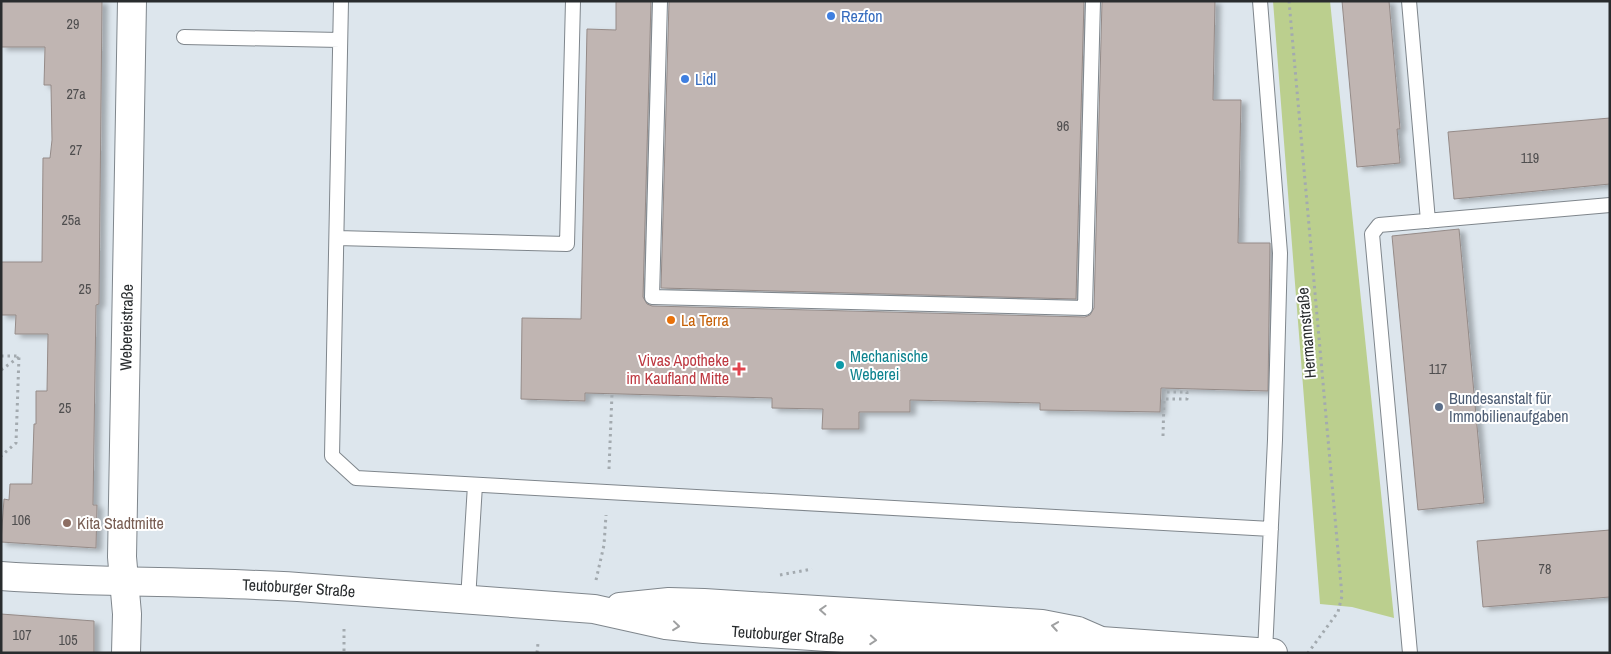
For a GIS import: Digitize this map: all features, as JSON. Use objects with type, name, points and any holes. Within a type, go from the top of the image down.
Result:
[{"type":"street","name":"Webereistraße","points":[[126,653],[125,582],[122,556],[132,1]]},
{"type":"street","name":"Teutoburger Straße","points":[[1,576],[125,582],[251,584],[468,600],[595,596],[669,602],[882,613],[1042,624],[1078,631],[1101,641],[1273,653]]},
{"type":"lane","points":[[341,1],[332,456],[356,478],[1271,529]]},
{"type":"lane","points":[[337,238],[567,244],[573,1]]},
{"type":"lane","points":[[660,1],[652,297],[1085,308],[1092,1]]},
{"type":"lane","points":[[1260,1],[1280,253],[1275,431],[1265,652]]},
{"type":"lane","points":[[1409,1],[1428,221]]},
{"type":"lane","points":[[184,37],[340,40]]},
{"type":"lane","points":[[1410,653],[1372,234],[1379,225],[1610,205]]},
{"type":"lane","points":[[468,600],[475,485]]},
{"type":"path","name":"Hermannstraße","points":[[1289,1],[1342,596],[1338,612],[1308,653]]},
{"type":"path","points":[[1,356],[19,356]]},
{"type":"path","points":[[1,370],[19,356]]},
{"type":"path","points":[[1,456],[16,443],[19,356]]},
{"type":"path","points":[[1163,436],[1164,399],[1187,399],[1187,392],[1164,392],[1164,388]]},
{"type":"path","points":[[595,596],[604,545]]},
{"type":"path","points":[[344,629],[344,653]]},
{"type":"path","points":[[537,653],[538,643]]},
{"type":"green space","points":[[1273,1],[1330,1],[1394,618],[1352,607],[1320,604]]},
{"type":"building","points":[[1,1],[102,1],[99,304],[96,305],[93,505],[97,505],[96,548],[1,542],[4,499],[9,500],[10,484],[32,484],[36,391],[47,391],[48,334],[15,334],[16,315],[1,315],[1,262],[42,262],[43,158],[50,158],[52,140],[51,85],[44,85],[45,47],[1,47]]},
{"type":"building","points":[[616,1],[651,1],[643,297],[647,304],[652,306],[1085,317],[1090,315],[1094,308],[1102,1],[1215,1],[1213,100],[1241,100],[1238,243],[1270,243],[1268,391],[1161,388],[1160,412],[1040,410],[1040,403],[910,400],[910,412],[859,412],[859,429],[822,429],[823,409],[772,408],[772,398],[585,393],[585,401],[521,399],[522,318],[581,319],[587,29],[616,30]]},
{"type":"building","points":[[669,1],[1084,1],[1076,299],[661,288]]},
{"type":"building","points":[[1342,1],[1389,1],[1400,129],[1397,129],[1400,163],[1357,167]]},
{"type":"building","points":[[1610,118],[1610,184],[1454,199],[1448,132]]},
{"type":"building","points":[[1459,229],[1484,503],[1418,510],[1392,236]]},
{"type":"building","points":[[1610,530],[1610,597],[1483,607],[1477,541]]},
{"type":"building","points":[[1,614],[94,621],[94,653],[1,653]]},
{"type":"place","name":"Rezfon","points":[[831,16]]},
{"type":"place","name":"Lidl","points":[[685,79]]},
{"type":"place","name":"La Terra","points":[[671,320]]},
{"type":"place","name":"Mechanische Weberei","points":[[840,365]]},
{"type":"place","name":"Vivas Apotheke im Kaufland Mitte","points":[[739,369]]},
{"type":"place","name":"Bundesanstalt für Immobilienaufgaben","points":[[1439,407]]},
{"type":"place","name":"Kita Stadtmitte","points":[[67,523]]}]
